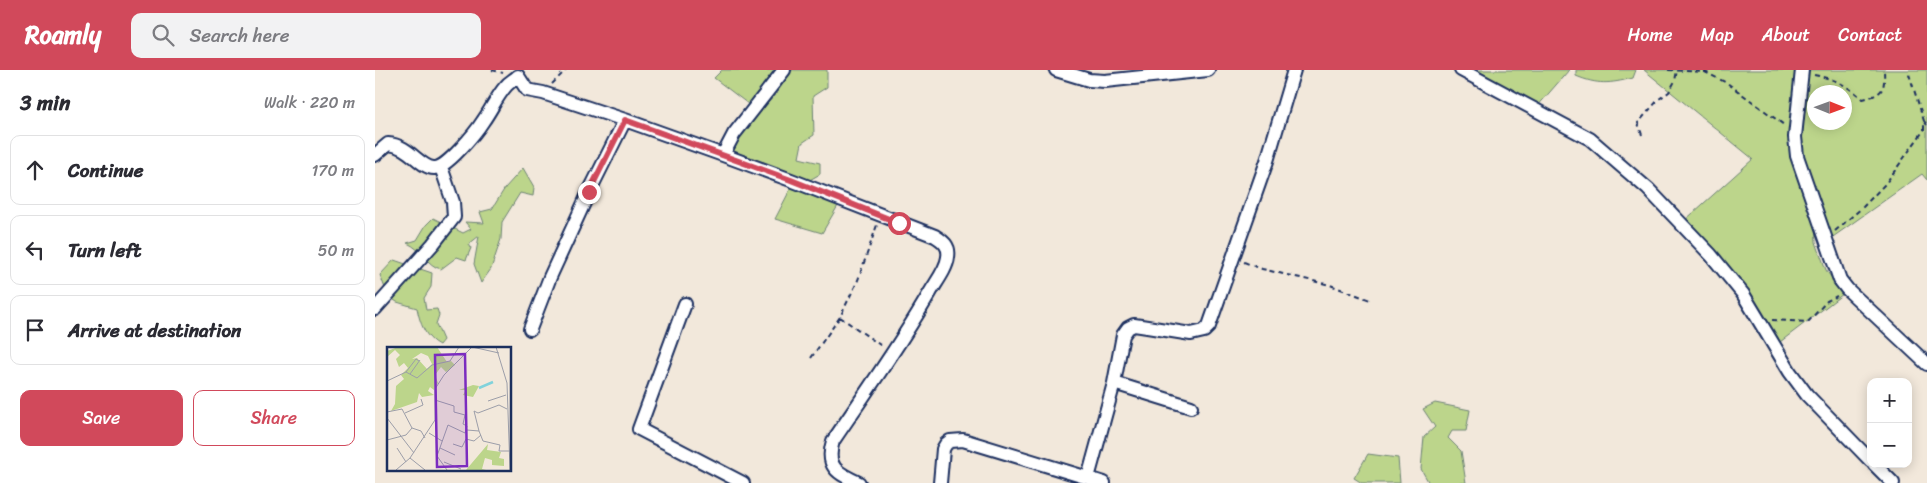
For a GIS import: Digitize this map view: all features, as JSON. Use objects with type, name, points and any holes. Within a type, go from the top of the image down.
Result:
[{"type":"street","points":[[723,155],[734,134],[784,70]]},
{"type":"street","points":[[1056,70],[1089,80],[1105,81],[1208,70]]},
{"type":"street","points":[[1088,478],[1115,382],[1121,341],[1128,328],[1134,325],[1191,334],[1198,333],[1209,326],[1267,162],[1294,70]]},
{"type":"street","points":[[1461,70],[1599,145],[1662,203],[1711,255],[1743,294],[1790,372],[1807,395],[1867,456]]},
{"type":"street","points":[[1802,73],[1796,129],[1797,156],[1840,280],[1847,289],[1927,364]]},
{"type":"street","points":[[375,155],[388,144],[396,145],[405,148],[429,167],[441,167],[479,126],[505,86],[518,76],[527,90],[543,93],[625,120],[723,155],[935,236],[944,242],[948,249],[948,258],[944,267],[920,310],[833,441],[830,457],[836,469],[840,474],[859,483]]},
{"type":"street","points":[[530,329],[561,251],[625,120]]},
{"type":"street","points":[[375,309],[452,220],[455,212],[441,167]]},
{"type":"street","points":[[685,304],[639,430],[743,483]]},
{"type":"street","points":[[1115,382],[1191,407]]},
{"type":"street","points":[[940,483],[943,449],[946,444],[956,440],[963,440],[1104,483]]},
{"type":"street","points":[[1878,468],[1893,483]]},
{"type":"path","points":[[543,93],[566,70]]},
{"type":"path","points":[[1668,70],[1705,72],[1727,83],[1780,123],[1796,129]]},
{"type":"path","points":[[1642,134],[1638,123],[1659,99],[1669,92],[1675,81],[1677,70]]},
{"type":"path","points":[[1802,73],[1826,77],[1847,85],[1863,99],[1877,95],[1884,86],[1884,70]]},
{"type":"path","points":[[1910,70],[1909,74],[1924,130]]},
{"type":"path","points":[[1826,239],[1863,207],[1886,183],[1927,126],[1923,121]]},
{"type":"path","points":[[811,358],[840,317],[858,280],[871,247],[880,216]]},
{"type":"path","points":[[1233,258],[1262,269],[1331,284],[1371,300]]},
{"type":"path","points":[[1760,323],[1768,320],[1808,322],[1827,301],[1847,289]]},
{"type":"path","points":[[840,317],[891,353]]},
{"type":"green space","points":[[722,70],[779,70],[752,107],[714,78]]},
{"type":"green space","points":[[792,70],[827,70],[827,87],[813,96],[814,135],[802,143],[799,158],[820,163],[820,174],[808,181],[738,155],[731,149],[737,138],[776,94]]},
{"type":"green space","points":[[1468,70],[1569,70],[1536,108]]},
{"type":"green space","points":[[1576,70],[1636,70],[1633,78],[1604,83],[1576,76]]},
{"type":"green space","points":[[1644,70],[1796,70],[1794,106],[1789,127],[1791,153],[1815,222],[1816,242],[1826,270],[1843,294],[1780,342],[1731,277],[1683,222],[1753,159]]},
{"type":"green space","points":[[1807,70],[1927,70],[1927,180],[1922,174],[1830,239],[1802,160],[1800,142]]},
{"type":"green space","points":[[523,168],[534,187],[533,196],[520,193],[502,222],[501,239],[491,269],[481,283],[474,264],[479,236],[469,244],[471,248],[466,260],[457,257],[441,269],[432,265],[417,249],[407,243],[417,240],[426,225],[433,218],[463,233],[471,229],[465,222],[484,223],[480,212],[492,209],[505,188]]},
{"type":"green space","points":[[792,186],[839,204],[822,233],[775,219]]},
{"type":"green space","points":[[394,260],[432,273],[431,287],[424,298],[426,310],[437,309],[439,315],[436,324],[443,340],[439,345],[424,330],[417,308],[397,302],[388,296],[380,275]]},
{"type":"green space","points":[[1435,403],[1470,410],[1466,431],[1452,431],[1448,438],[1461,451],[1466,483],[1429,483],[1421,469],[1424,437],[1435,427],[1423,409]]},
{"type":"green space","points":[[1368,454],[1398,458],[1400,483],[1362,483],[1354,478]]},
{"type":"route","points":[[589,192],[625,120],[791,180],[899,223]]}]
